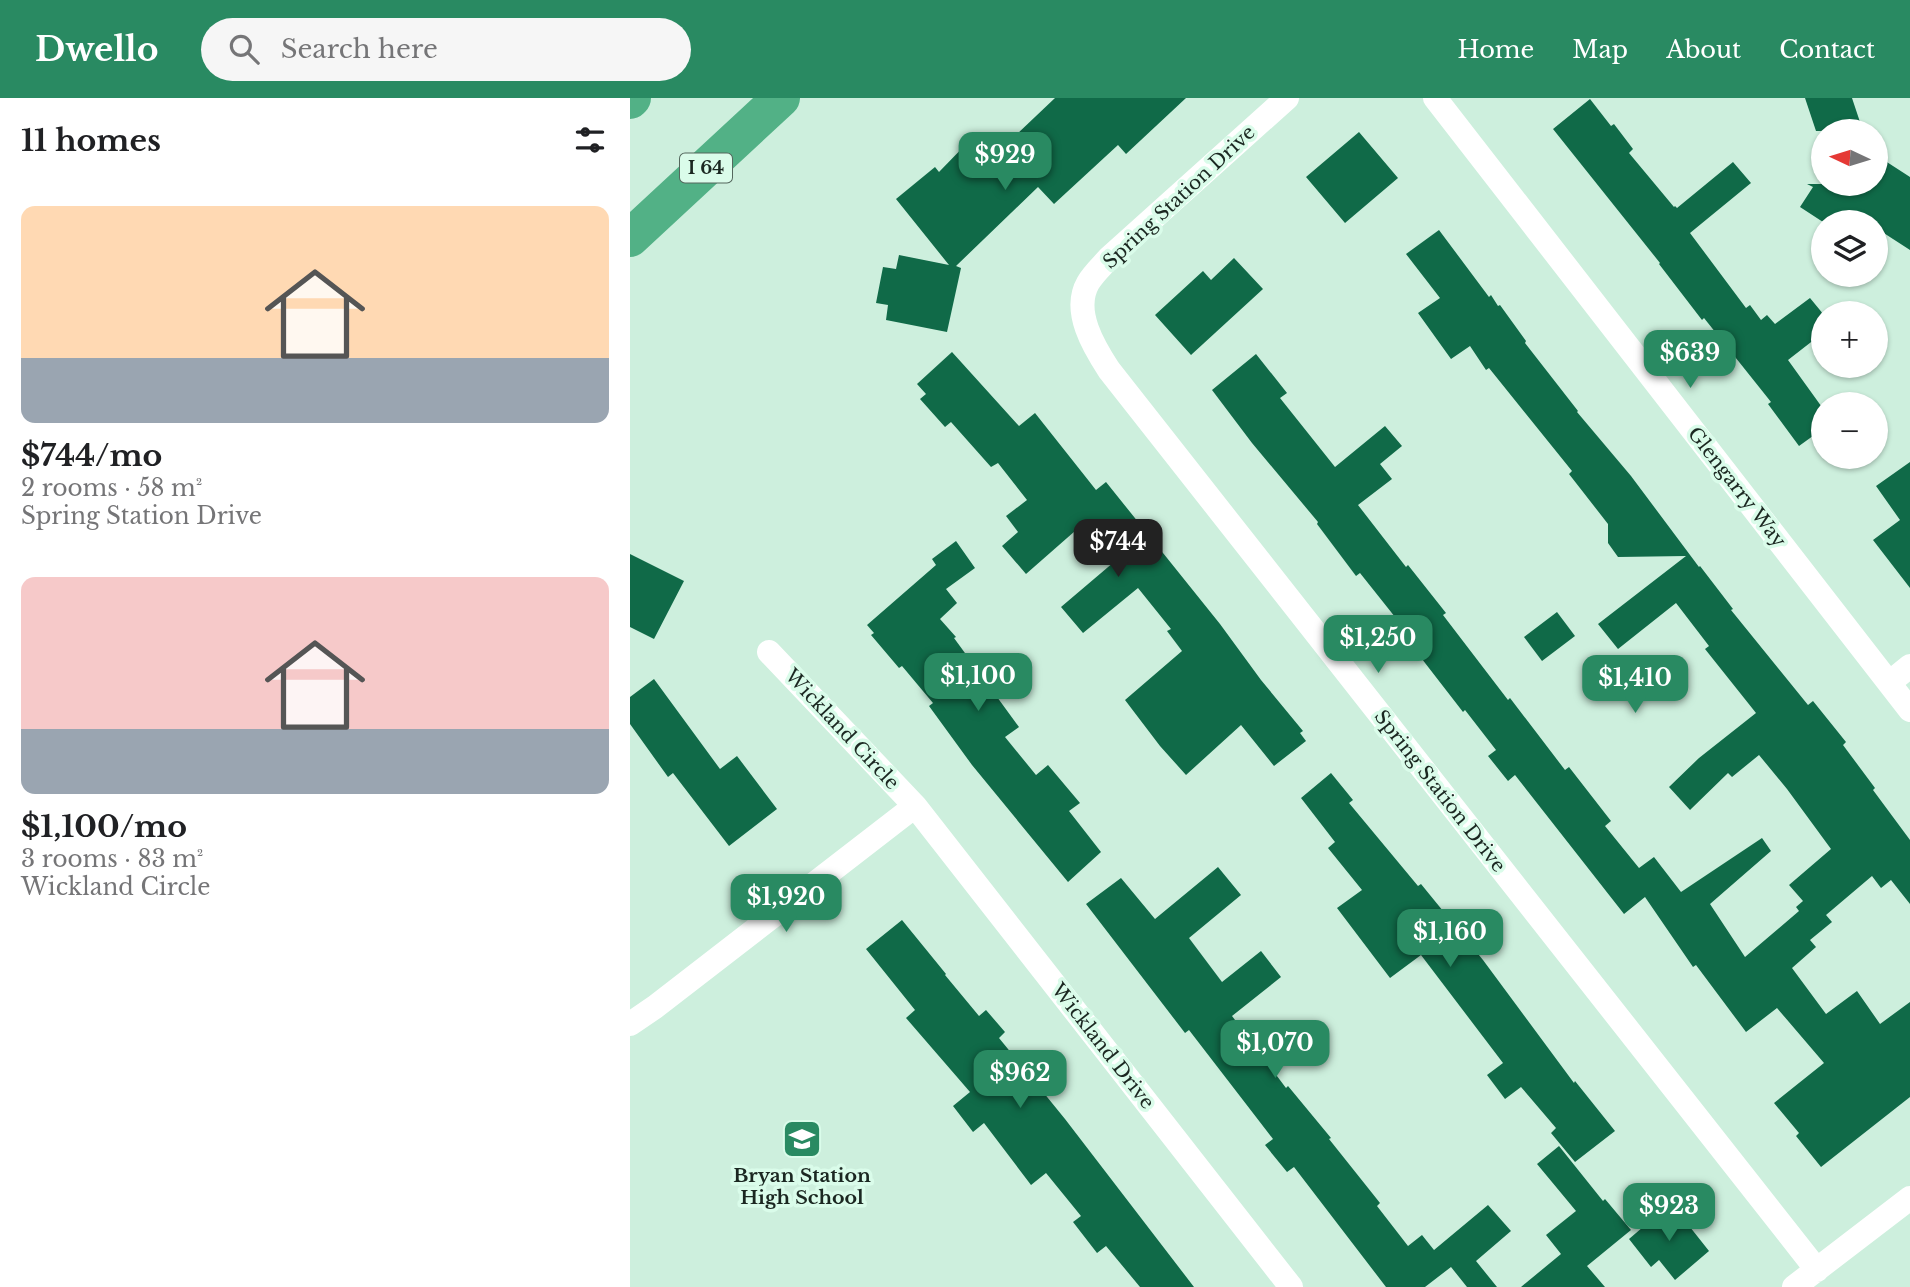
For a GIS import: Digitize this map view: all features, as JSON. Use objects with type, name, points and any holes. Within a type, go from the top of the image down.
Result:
[{"type":"highway","name":"I 64","points":[[630,238],[781,98]]},
{"type":"street","name":"Spring Station Drive","points":[[1287,98],[1109,258],[1088,282],[1082,307],[1094,347],[1126,392],[1817,1270]]},
{"type":"street","name":"Glengarry Way","points":[[1435,98],[1910,710]]},
{"type":"street","name":"Wickland Circle","points":[[769,652],[915,806]]},
{"type":"street","points":[[1889,683],[1910,666]]},
{"type":"street","points":[[630,1024],[915,806]]},
{"type":"street","name":"Wickland Drive","points":[[915,806],[1291,1287]]},
{"type":"street","points":[[1794,1287],[1910,1198]]},
{"type":"building","points":[[1055,98],[1186,98],[1126,154],[1118,145],[1054,204],[1038,187],[956,266],[961,268],[947,332],[886,320],[888,305],[876,303],[883,267],[896,269],[899,255],[949,265],[896,199],[935,167],[939,172],[974,136],[993,157]]},
{"type":"building","points":[[1805,98],[1852,98],[1859,119],[1812,119]]},
{"type":"building","points":[[1590,99],[1633,149],[1629,153],[1677,208],[1733,162],[1751,183],[1690,233],[1746,308],[1750,305],[1761,320],[1767,315],[1775,324],[1810,298],[1812,301],[1811,342],[1788,360],[1811,392],[1811,437],[1799,446],[1768,404],[1771,402],[1704,318],[1702,320],[1553,129]]},
{"type":"building","points":[[1359,132],[1398,178],[1345,223],[1306,177]]},
{"type":"building","points":[[1888,163],[1910,177],[1910,250],[1888,236],[1888,210],[1811,210],[1811,214],[1800,207],[1811,190],[1811,196],[1888,196]]},
{"type":"building","points":[[1439,230],[1489,297],[1491,295],[1498,306],[1500,305],[1577,412],[1631,476],[1733,609],[1731,610],[1808,705],[1813,701],[1846,742],[1843,745],[1910,840],[1910,904],[1891,880],[1881,888],[1872,876],[1826,915],[1832,922],[1810,940],[1816,947],[1792,968],[1826,1014],[1857,991],[1880,1024],[1910,1002],[1910,1097],[1821,1167],[1796,1136],[1799,1133],[1774,1103],[1824,1063],[1777,1008],[1746,1032],[1696,965],[1693,967],[1645,897],[1624,914],[1515,775],[1508,781],[1488,756],[1496,750],[1391,619],[1395,617],[1360,573],[1356,576],[1318,522],[1212,390],[1256,354],[1287,393],[1280,398],[1335,467],[1385,426],[1402,446],[1380,464],[1392,479],[1358,505],[1446,613],[1443,615],[1508,700],[1510,698],[1565,770],[1569,767],[1611,821],[1605,826],[1639,868],[1654,857],[1681,892],[1762,838],[1771,851],[1710,904],[1745,957],[1799,911],[1796,907],[1803,901],[1789,885],[1831,849],[1759,755],[1732,777],[1728,773],[1690,810],[1669,787],[1699,758],[1756,713],[1705,649],[1709,646],[1676,603],[1618,649],[1598,624],[1686,556],[1618,557],[1608,543],[1608,524],[1569,474],[1572,471],[1489,368],[1486,370],[1470,346],[1451,359],[1418,313],[1440,298],[1406,254]]},
{"type":"building","points":[[1234,258],[1263,289],[1191,355],[1155,315],[1203,271],[1211,280]]},
{"type":"building","points":[[952,352],[1019,426],[1035,413],[1096,490],[1106,482],[1303,731],[1300,733],[1306,741],[1274,766],[1241,725],[1186,775],[1125,700],[1182,651],[1167,631],[1171,629],[1138,588],[1083,633],[1061,607],[1114,562],[1083,524],[1026,574],[1002,546],[1018,532],[1006,516],[1027,500],[998,463],[991,467],[951,422],[945,427],[920,399],[926,394],[917,384]]},
{"type":"building","points":[[1910,462],[1910,588],[1873,540],[1900,520],[1876,486]]},
{"type":"building","points":[[956,541],[975,568],[946,589],[957,603],[940,619],[956,637],[954,638],[1019,727],[1005,737],[1036,775],[1048,765],[1080,803],[1069,811],[1101,852],[1068,882],[972,765],[929,706],[933,703],[871,635],[874,633],[867,625],[936,565],[932,559]]},
{"type":"building","points":[[630,554],[684,581],[654,639],[630,627]]},
{"type":"building","points":[[1557,612],[1575,636],[1542,661],[1524,637]]},
{"type":"building","points":[[654,679],[720,769],[737,756],[777,809],[729,846],[673,773],[668,777],[630,724],[630,697]]},
{"type":"building","points":[[1331,773],[1353,800],[1349,803],[1418,886],[1421,884],[1483,960],[1574,1083],[1575,1081],[1615,1131],[1575,1162],[1551,1133],[1556,1128],[1521,1087],[1505,1099],[1487,1075],[1503,1063],[1421,955],[1390,978],[1337,908],[1362,890],[1328,848],[1335,842],[1301,798]]},
{"type":"building","points":[[1218,867],[1241,895],[1189,938],[1222,982],[1261,951],[1281,977],[1232,1016],[1286,1088],[1288,1086],[1331,1138],[1329,1139],[1380,1203],[1377,1206],[1408,1246],[1422,1235],[1434,1250],[1488,1205],[1511,1231],[1476,1261],[1497,1287],[1467,1287],[1451,1267],[1425,1287],[1386,1287],[1294,1167],[1287,1172],[1265,1145],[1273,1139],[1189,1030],[1185,1033],[1086,904],[1121,878],[1155,919]]},
{"type":"building","points":[[902,920],[979,1016],[986,1010],[1005,1032],[999,1038],[1194,1287],[1140,1287],[1106,1246],[1097,1253],[1073,1222],[1081,1216],[1046,1173],[1031,1185],[984,1123],[973,1132],[953,1106],[970,1092],[906,1018],[915,1010],[866,949]]},
{"type":"building","points":[[1559,1146],[1603,1201],[1605,1199],[1631,1230],[1587,1266],[1605,1287],[1521,1287],[1561,1254],[1546,1235],[1576,1211],[1537,1164]]},
{"type":"building","points":[[1671,1203],[1709,1251],[1675,1280],[1659,1260],[1651,1267],[1629,1239]]},
{"type":"place","name":"Bryan Station High School","points":[[802,1139]]}]
